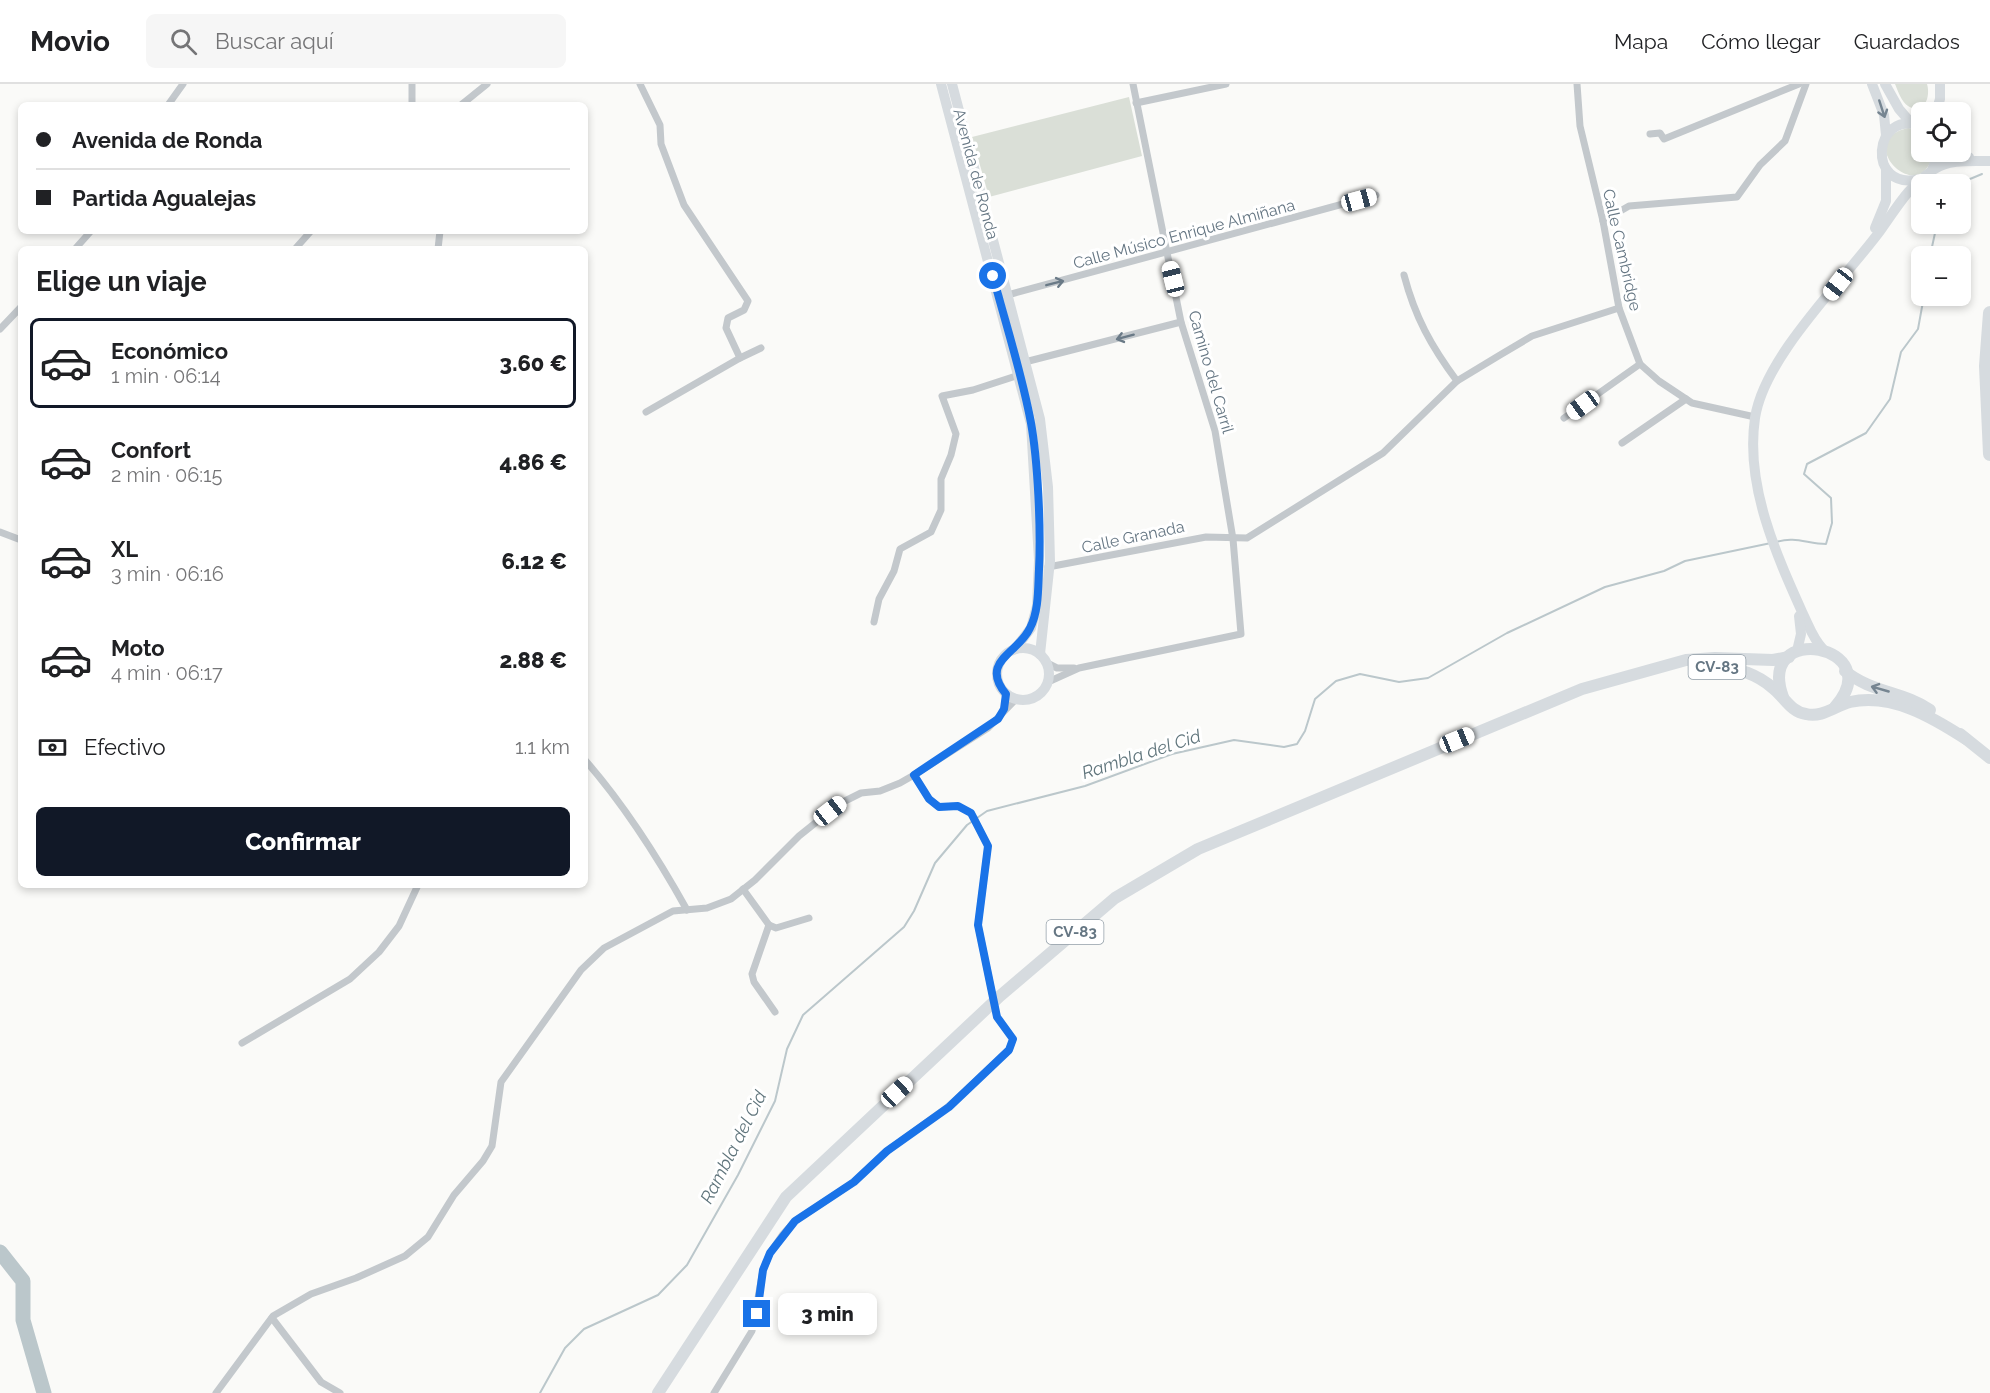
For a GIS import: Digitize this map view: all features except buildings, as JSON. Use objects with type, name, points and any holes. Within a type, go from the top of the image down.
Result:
[{"type":"highway","points":[[1990,313],[1986,366],[1990,454]]},
{"type":"main road","name":"CV-83","points":[[658,1393],[786,1197],[1000,996],[1115,898],[1198,849],[1571,693],[1641,671],[1686,660],[1715,658],[1773,660],[1812,647],[1823,649],[1836,656],[1845,671],[1865,685],[1899,694],[1926,707],[1990,758]]},
{"type":"main road","points":[[1783,698],[1779,677],[1793,654]]},
{"type":"main road","name":"CV-83","points":[[1641,671],[1729,667],[1752,674],[1773,687],[1789,706],[1807,715],[1826,712],[1850,702],[1874,700],[1924,714],[1966,739]]},
{"type":"main road","points":[[1835,707],[1845,691],[1845,671]]},
{"type":"street","points":[[170,102],[183,84]]},
{"type":"street","points":[[412,84],[412,102]]},
{"type":"street","points":[[465,102],[488,84]]},
{"type":"street","points":[[640,84],[660,125],[661,144],[684,206],[748,301],[748,306],[728,318],[726,323],[740,358]]},
{"type":"street","name":"Avenida de Ronda","points":[[941,84],[1004,296]]},
{"type":"street","name":"Avenida de Ronda","points":[[952,84],[1020,367],[1042,431],[1048,487],[1043,659]]},
{"type":"street","name":"Camino del Carril","points":[[1079,668],[1241,634],[1233,539],[1215,431],[1181,322],[1133,84]]},
{"type":"street","points":[[1136,103],[1226,84]]},
{"type":"street","name":"Calle Cambridge","points":[[1577,84],[1580,126],[1603,221],[1619,308],[1640,364]]},
{"type":"street","points":[[1650,134],[1660,133],[1664,139],[1798,84]]},
{"type":"street","points":[[1603,221],[1629,206],[1737,197],[1760,165],[1785,141],[1806,84]]},
{"type":"street","points":[[1864,250],[1886,201],[1886,169],[1881,152],[1886,135],[1884,116],[1872,84]]},
{"type":"street","points":[[1885,84],[1904,116],[1911,120]]},
{"type":"street","points":[[1886,135],[1902,124],[1911,123]]},
{"type":"street","points":[[1971,157],[1990,160]]},
{"type":"street","points":[[1927,174],[1947,164],[1990,160]]},
{"type":"street","points":[[1932,171],[1935,162]]},
{"type":"street","points":[[1886,169],[1901,180],[1911,179]]},
{"type":"street","points":[[1823,649],[1810,630],[1796,600],[1765,516],[1752,449],[1755,417],[1762,393],[1778,364],[1911,187]]},
{"type":"street","name":"Calle Músico Enrique Almiñana","points":[[1004,296],[1376,195]]},
{"type":"street","points":[[78,246],[88,234]]},
{"type":"street","points":[[298,246],[308,234]]},
{"type":"street","points":[[1404,275],[1411,302],[1430,345],[1457,381]]},
{"type":"street","points":[[1233,539],[1247,538],[1383,453],[1457,381],[1532,336],[1619,308]]},
{"type":"street","points":[[0,328],[18,310]]},
{"type":"street","points":[[874,622],[879,599],[894,571],[900,549],[931,532],[941,510],[941,479],[951,455],[956,434],[942,396],[973,390],[1020,367],[1181,322]]},
{"type":"street","points":[[646,412],[740,358],[762,348]]},
{"type":"street","points":[[1564,418],[1640,364],[1686,399],[1701,406],[1755,417]]},
{"type":"street","points":[[1622,443],[1686,399]]},
{"type":"street","points":[[0,532],[18,539]]},
{"type":"street","name":"Calle Granada","points":[[1045,567],[1206,537],[1233,539]]},
{"type":"street","name":"Avenida de Ronda","points":[[1015,649],[1031,628],[1045,567]]},
{"type":"street","points":[[1793,654],[1801,634],[1796,600]]},
{"type":"street","points":[[1015,649],[1028,649],[1057,668],[1079,668],[1048,682],[1039,695],[1023,701],[1010,697],[999,686],[996,675],[999,663],[1005,654],[1015,649]]},
{"type":"street","points":[[1043,659],[1048,682]]},
{"type":"street","points":[[216,1393],[272,1318],[311,1294],[356,1278],[405,1256],[428,1237],[454,1195],[483,1161],[492,1146],[501,1082],[581,970],[604,948],[673,911],[707,908],[731,899],[799,836],[839,804],[861,794],[880,791],[914,775],[988,728],[998,719],[1010,697]]},
{"type":"street","points":[[588,764],[620,801],[666,872],[687,910]]},
{"type":"street","points":[[714,1393],[752,1331],[763,1270],[777,1242],[795,1221],[854,1182],[887,1151],[949,1107],[1009,1050],[1013,1039],[997,1017],[990,993],[978,925],[988,846],[971,813],[958,806],[939,807],[924,794],[914,775]]},
{"type":"street","points":[[242,1043],[297,1009],[329,993],[357,972],[379,952],[399,926],[417,888]]},
{"type":"street","points":[[743,889],[769,925],[776,928],[809,918]]},
{"type":"street","points":[[769,925],[752,974],[754,982],[775,1011]]},
{"type":"street","points":[[272,1318],[321,1382],[340,1393]]},
{"type":"shaded area","points":[[1895,84],[1927,84],[1926,102],[1911,102],[1911,107],[1902,99]]},
{"type":"shaded area","points":[[1129,97],[1142,156],[989,197],[972,137]]},
{"type":"shaded area","points":[[1911,129],[1911,162],[1929,162],[1927,168],[1918,174],[1911,174],[1905,174],[1895,167],[1888,157],[1886,146],[1892,135]]},
{"type":"waterway","name":"Rambla del Cid","points":[[1971,179],[1982,174]]},
{"type":"waterway","name":"Rambla del Cid","points":[[1932,246],[1935,234]]},
{"type":"waterway","name":"Rambla del Cid","points":[[1776,542],[1795,540],[1826,544],[1832,523],[1831,498],[1804,474],[1807,464],[1866,433],[1890,399],[1901,352],[1918,329],[1922,306]]},
{"type":"waterway","name":"Rambla del Cid","points":[[540,1393],[565,1348],[584,1329],[658,1295],[687,1265],[738,1175],[775,1101],[787,1049],[803,1015],[904,927],[914,911],[935,863],[967,825],[987,811],[1085,786],[1172,754],[1234,740],[1284,747],[1297,744],[1305,731],[1315,699],[1336,681],[1360,674],[1399,682],[1428,678],[1507,633],[1605,587],[1664,571],[1685,561],[1771,543]]},
{"type":"waterway","points":[[0,1252],[23,1281],[23,1320],[44,1393]]},
{"type":"route","points":[[757,1314],[763,1270],[770,1253],[795,1221],[854,1182],[887,1151],[949,1107],[1009,1050],[1013,1039],[997,1017],[990,993],[978,925],[988,846],[971,813],[964,807],[939,807],[920,788],[914,775],[988,728],[998,719],[1004,709],[1006,694],[999,686],[996,675],[999,663],[1005,654],[1015,649],[1031,628],[1037,606],[1040,560],[1031,424],[993,276]]}]
